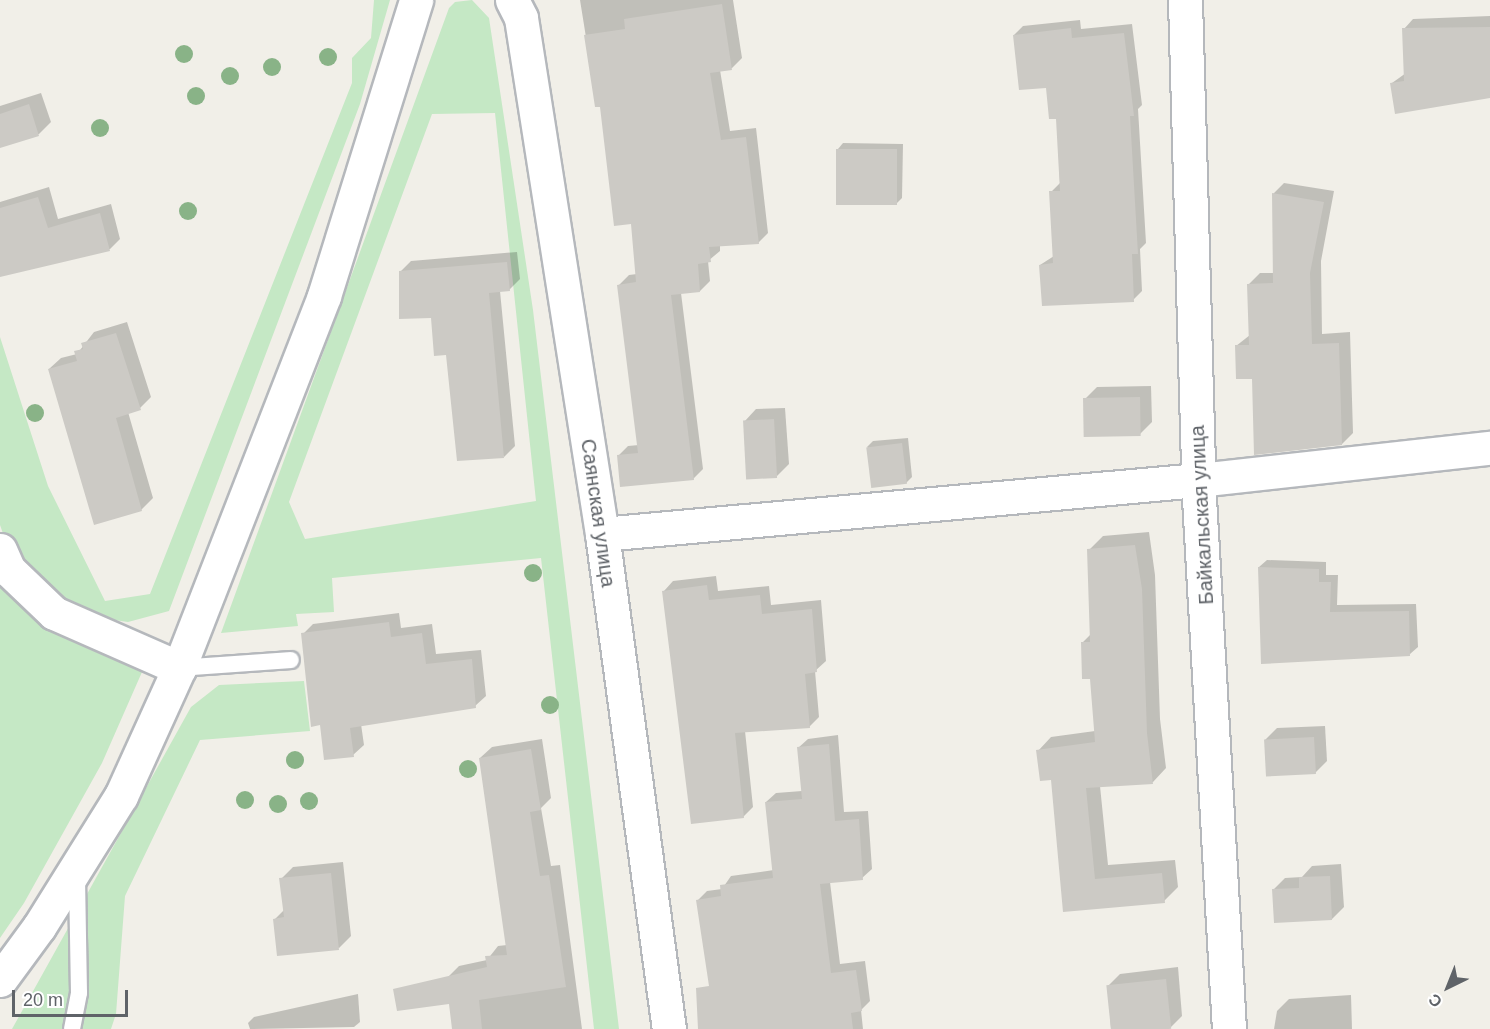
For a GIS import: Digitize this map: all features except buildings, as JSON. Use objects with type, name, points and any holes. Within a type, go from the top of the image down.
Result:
[{"type":"street","points":[[0,980],[121,796],[179,668],[324,296],[416,0]]},
{"type":"street","name":"Саянская улица","points":[[512,0],[521,18],[602,534],[669,1029]]},
{"type":"street","name":"Байкальская улица","points":[[1185,0],[1198,480],[1229,1029]]},
{"type":"street","points":[[602,534],[1198,480],[1490,448]]},
{"type":"street","points":[[0,550],[9,570],[54,613],[179,668]]},
{"type":"lane","points":[[179,668],[291,660]]},
{"type":"lane","points":[[72,1029],[79,993],[77,866]]},
{"type":"green space","points":[[374,0],[390,0],[360,104],[169,611],[128,622],[94,617],[58,598],[7,545],[0,525],[0,337],[48,486],[105,601],[150,594],[352,83],[352,58],[371,38]]},
{"type":"green space","points":[[472,0],[489,18],[533,310],[619,1029],[594,1029],[541,558],[332,578],[334,612],[296,614],[298,626],[221,633],[449,8],[455,2]],"holes":[[[495,113],[536,501],[305,539],[289,502],[432,114]]]},
{"type":"green space","points":[[0,577],[30,610],[82,644],[142,672],[102,763],[24,903],[0,938]]},
{"type":"green space","points":[[304,681],[310,731],[200,740],[125,896],[116,1014],[111,1029],[12,1029],[191,707],[219,685]]}]
